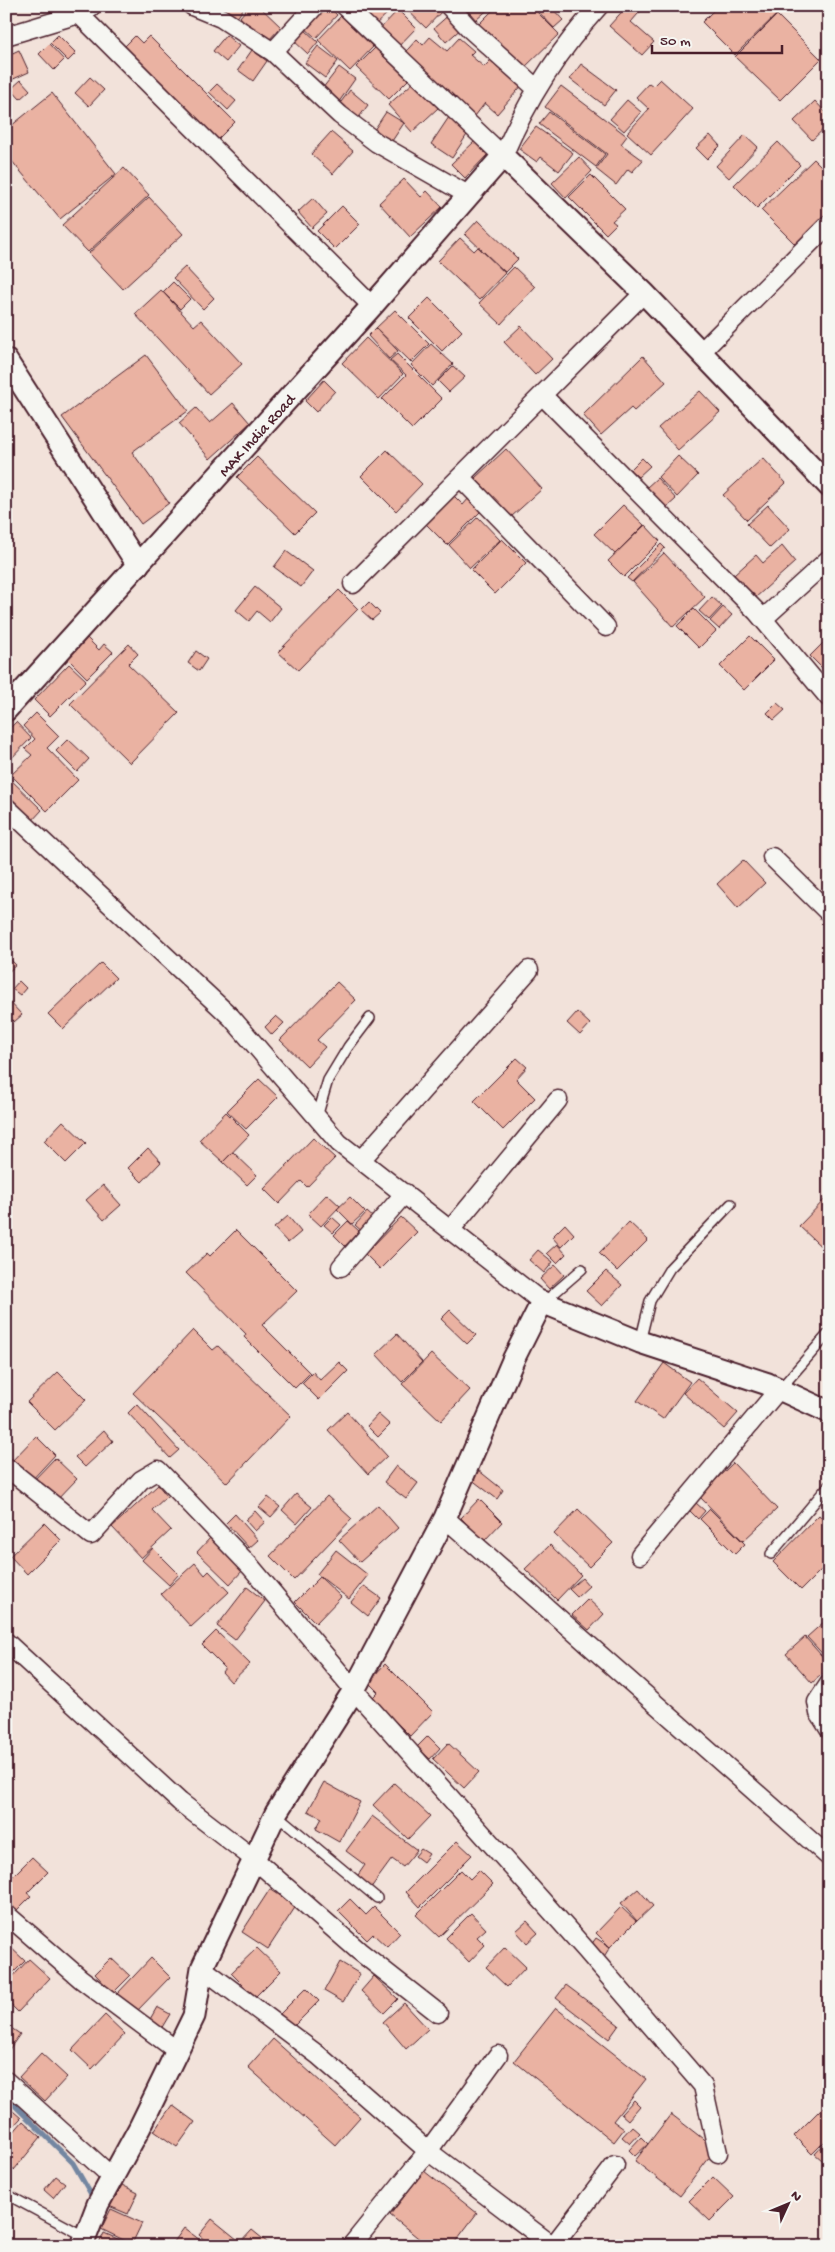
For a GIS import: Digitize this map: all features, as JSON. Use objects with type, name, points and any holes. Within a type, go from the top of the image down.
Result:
[{"type":"street","points":[[192,6],[221,18],[273,52],[340,115],[370,137],[468,195]]},
{"type":"street","points":[[273,52],[314,6]]},
{"type":"street","points":[[345,6],[644,293],[829,486]]},
{"type":"street","points":[[449,6],[470,29],[537,89]]},
{"type":"street","points":[[503,156],[520,116],[537,89],[571,37],[599,6]]},
{"type":"street","points":[[6,36],[85,10],[372,306]]},
{"type":"street","name":"MAK India Road","points":[[6,710],[372,306],[503,156]]},
{"type":"street","points":[[701,352],[829,224]]},
{"type":"street","points":[[353,584],[644,293]]},
{"type":"street","points":[[6,360],[138,565]]},
{"type":"street","points":[[542,395],[763,619],[829,698]]},
{"type":"street","points":[[460,477],[606,627]]},
{"type":"street","points":[[763,619],[829,559]]},
{"type":"street","points":[[6,807],[231,1017],[339,1143],[546,1304],[640,1342],[780,1389],[829,1412]]},
{"type":"street","points":[[772,857],[829,913]]},
{"type":"street","points":[[361,1160],[529,970]]},
{"type":"street","points":[[452,1229],[558,1100]]},
{"type":"street","points":[[341,1266],[405,1193]]},
{"type":"street","points":[[83,2241],[112,2177],[140,2127],[194,2016],[202,1968],[276,1813],[354,1690],[445,1518],[514,1358],[546,1304]]},
{"type":"street","points":[[640,1555],[780,1389]]},
{"type":"street","points":[[6,1467],[91,1536],[141,1480],[158,1470],[252,1567],[354,1690],[586,1950],[702,2086],[718,2152]]},
{"type":"street","points":[[445,1518],[829,1857]]},
{"type":"street","points":[[6,1642],[180,1802],[254,1859],[359,1951],[438,2012]]},
{"type":"street","points":[[829,1684],[817,1702],[819,1713],[829,1729]]},
{"type":"street","points":[[6,1914],[81,1979],[176,2050]]},
{"type":"street","points":[[202,1968],[318,2055],[428,2151],[553,2246],[615,2165]]},
{"type":"street","points":[[351,2246],[428,2151],[498,2055]]},
{"type":"street","points":[[6,2081],[112,2177]]},
{"type":"lane","points":[[317,1117],[328,1080],[370,1018]]},
{"type":"lane","points":[[640,1342],[650,1301],[670,1268],[731,1204]]},
{"type":"lane","points":[[546,1304],[552,1295],[582,1270]]},
{"type":"lane","points":[[780,1389],[829,1332]]},
{"type":"lane","points":[[771,1554],[829,1485]]},
{"type":"lane","points":[[276,1813],[377,1898]]},
{"type":"lane","points":[[6,2194],[83,2241]]},
{"type":"building","points":[[217,6],[245,6],[235,21]]},
{"type":"building","points":[[249,6],[259,6],[281,27],[267,42],[240,17]]},
{"type":"building","points":[[322,6],[328,6],[337,15],[316,38],[303,26]]},
{"type":"building","points":[[352,6],[392,6],[393,8],[372,28]]},
{"type":"building","points":[[403,6],[439,6],[443,10],[426,28]]},
{"type":"building","points":[[464,6],[492,6],[476,20]]},
{"type":"building","points":[[497,6],[534,6],[533,8],[559,34],[522,70],[478,25]]},
{"type":"building","points":[[537,6],[550,6],[563,20],[554,28],[535,8]]},
{"type":"building","points":[[562,6],[574,6],[568,12]]},
{"type":"building","points":[[627,6],[645,6],[631,22],[654,42],[642,55],[609,26]]},
{"type":"building","points":[[718,6],[770,6],[778,13],[735,55],[702,22]]},
{"type":"building","points":[[398,10],[416,28],[396,49],[378,31]]},
{"type":"building","points":[[451,13],[463,27],[446,42],[434,28]]},
{"type":"building","points":[[777,15],[821,59],[780,100],[735,57]]},
{"type":"building","points":[[341,16],[373,47],[350,71],[318,40]]},
{"type":"building","points":[[304,29],[318,42],[308,54],[293,40]]},
{"type":"building","points":[[58,35],[76,53],[68,61],[50,43]]},
{"type":"building","points":[[226,35],[239,46],[226,62],[213,51]]},
{"type":"building","points":[[135,36],[142,43],[149,36],[235,122],[217,140],[124,47]]},
{"type":"building","points":[[430,37],[447,51],[459,38],[474,51],[470,55],[484,67],[494,57],[524,83],[497,114],[485,103],[472,120],[401,57],[417,39],[423,45]]},
{"type":"building","points":[[49,44],[64,60],[54,70],[39,54]]},
{"type":"building","points":[[318,46],[338,61],[325,78],[305,63]]},
{"type":"building","points":[[375,48],[408,80],[389,99],[356,67]]},
{"type":"building","points":[[19,50],[29,72],[9,81],[6,74],[6,56]]},
{"type":"building","points":[[252,50],[267,61],[253,81],[238,70]]},
{"type":"building","points":[[581,64],[616,90],[604,105],[570,79]]},
{"type":"building","points":[[339,67],[355,79],[336,106],[319,93]]},
{"type":"building","points":[[90,77],[104,90],[89,106],[75,93]]},
{"type":"building","points":[[660,79],[693,109],[651,155],[627,133],[649,109],[636,97],[649,83],[653,86]]},
{"type":"building","points":[[21,80],[30,90],[20,99],[11,89]]},
{"type":"building","points":[[414,82],[438,108],[412,132],[388,105]]},
{"type":"building","points":[[217,84],[236,101],[228,110],[209,92]]},
{"type":"building","points":[[561,86],[627,136],[621,144],[643,160],[632,172],[628,169],[616,185],[596,169],[607,154],[545,107]]},
{"type":"building","points":[[350,90],[368,105],[357,120],[338,106]]},
{"type":"building","points":[[52,93],[116,174],[60,219],[6,154],[6,130]]},
{"type":"building","points":[[627,100],[641,112],[624,131],[610,119]]},
{"type":"building","points":[[815,101],[829,116],[829,124],[812,140],[794,121]]},
{"type":"building","points":[[386,112],[404,123],[392,141],[374,130]]},
{"type":"building","points":[[549,112],[605,154],[596,167],[539,124]]},
{"type":"building","points":[[449,117],[470,130],[452,158],[431,144]]},
{"type":"building","points":[[536,127],[573,153],[559,171],[541,157],[537,162],[519,149]]},
{"type":"building","points":[[331,132],[353,151],[333,174],[311,154]]},
{"type":"building","points":[[710,135],[720,146],[707,159],[696,148]]},
{"type":"building","points":[[745,135],[758,147],[729,178],[716,166]]},
{"type":"building","points":[[476,140],[489,153],[465,178],[451,164]]},
{"type":"building","points":[[778,142],[800,165],[757,208],[734,185]]},
{"type":"building","points":[[579,157],[592,171],[566,198],[552,183]]},
{"type":"building","points":[[814,159],[829,174],[829,210],[795,244],[761,210]]},
{"type":"building","points":[[124,168],[149,195],[88,252],[62,225]]},
{"type":"building","points":[[591,175],[625,209],[612,221],[616,224],[606,234],[569,197]]},
{"type":"building","points":[[404,179],[421,197],[427,191],[442,207],[410,237],[379,203]]},
{"type":"building","points":[[149,197],[183,234],[123,289],[89,253]]},
{"type":"building","points":[[313,198],[327,214],[312,228],[298,212]]},
{"type":"building","points":[[342,206],[360,224],[335,249],[317,231]]},
{"type":"building","points":[[478,220],[518,259],[505,272],[465,234]]},
{"type":"building","points":[[460,238],[474,251],[478,247],[505,273],[479,300],[438,261]]},
{"type":"building","points":[[185,267],[214,298],[203,309],[173,278]]},
{"type":"building","points":[[514,267],[535,287],[501,324],[479,303]]},
{"type":"building","points":[[173,282],[190,299],[180,309],[163,292]]},
{"type":"building","points":[[161,290],[194,326],[201,320],[242,364],[209,394],[135,314]]},
{"type":"building","points":[[429,298],[462,331],[442,351],[409,318]]},
{"type":"building","points":[[395,310],[429,344],[411,362],[376,328]]},
{"type":"building","points":[[521,326],[552,359],[535,375],[504,342]]},
{"type":"building","points":[[376,328],[398,351],[389,359],[368,336]]},
{"type":"building","points":[[366,338],[403,374],[379,399],[342,363]]},
{"type":"building","points":[[431,344],[453,364],[432,386],[411,365]]},
{"type":"building","points":[[397,354],[442,399],[412,429],[382,399],[406,375],[390,360]]},
{"type":"building","points":[[146,355],[188,411],[132,452],[169,503],[141,524],[62,417]]},
{"type":"building","points":[[643,356],[666,382],[634,411],[631,408],[601,435],[583,415]]},
{"type":"building","points":[[453,366],[465,377],[449,392],[438,381]]},
{"type":"building","points":[[324,380],[335,391],[316,412],[305,401]]},
{"type":"building","points":[[700,391],[720,412],[678,450],[658,428]]},
{"type":"building","points":[[233,403],[250,423],[210,459],[179,423],[196,408],[210,423]]},
{"type":"building","points":[[506,449],[542,489],[511,517],[475,478]]},
{"type":"building","points":[[387,450],[422,484],[396,511],[361,476]]},
{"type":"building","points":[[678,456],[698,475],[677,497],[658,477]]},
{"type":"building","points":[[257,457],[315,513],[295,533],[237,477]]},
{"type":"building","points":[[642,458],[650,466],[638,477],[630,470]]},
{"type":"building","points":[[763,458],[786,483],[747,520],[723,495]]},
{"type":"building","points":[[657,478],[676,499],[666,508],[647,487]]},
{"type":"building","points":[[453,495],[463,505],[469,498],[481,511],[447,545],[425,523]]},
{"type":"building","points":[[623,505],[644,525],[615,554],[594,534]]},
{"type":"building","points":[[768,505],[790,529],[770,548],[747,524]]},
{"type":"building","points":[[478,517],[500,540],[470,568],[449,545]]},
{"type":"building","points":[[645,525],[660,541],[624,577],[608,561]]},
{"type":"building","points":[[502,539],[526,563],[495,594],[471,570]]},
{"type":"building","points":[[661,544],[665,548],[632,582],[627,578]]},
{"type":"building","points":[[782,546],[795,562],[755,598],[734,575],[756,555],[763,563]]},
{"type":"building","points":[[286,551],[313,571],[301,587],[274,567]]},
{"type":"building","points":[[664,553],[705,597],[673,627],[633,582]]},
{"type":"building","points":[[255,587],[281,608],[270,622],[257,611],[249,621],[236,610]]},
{"type":"building","points":[[339,590],[358,609],[298,670],[278,652]]},
{"type":"building","points":[[712,597],[722,606],[709,620],[699,611]]},
{"type":"building","points":[[369,602],[380,613],[372,620],[361,610]]},
{"type":"building","points":[[723,607],[732,615],[719,629],[710,621]]},
{"type":"building","points":[[694,609],[716,631],[699,648],[677,626]]},
{"type":"building","points":[[750,636],[774,660],[744,690],[720,666]]},
{"type":"building","points":[[829,637],[829,675],[810,656]]},
{"type":"building","points":[[87,638],[99,650],[104,644],[113,652],[87,678],[67,658]]},
{"type":"building","points":[[129,644],[138,654],[128,664],[179,713],[130,763],[70,704]]},
{"type":"building","points":[[196,651],[207,659],[199,671],[188,663]]},
{"type":"building","points":[[69,664],[86,680],[50,716],[34,700]]},
{"type":"building","points":[[777,703],[785,710],[774,720],[767,713]]},
{"type":"building","points":[[36,713],[59,736],[47,748],[78,780],[47,811],[11,775],[32,755],[25,749],[35,739],[23,726]]},
{"type":"building","points":[[16,722],[31,738],[6,764],[6,732]]},
{"type":"building","points":[[68,739],[89,759],[77,772],[56,751]]},
{"type":"building","points":[[6,775],[42,810],[31,822],[6,798]]},
{"type":"building","points":[[743,860],[765,883],[738,908],[717,884]]},
{"type":"building","points":[[6,955],[16,965],[6,974]]},
{"type":"building","points":[[101,963],[116,978],[63,1029],[48,1014]]},
{"type":"building","points":[[19,981],[26,988],[20,995],[12,989]]},
{"type":"building","points":[[337,982],[356,1000],[317,1040],[325,1047],[307,1066],[280,1040]]},
{"type":"building","points":[[6,998],[22,1015],[14,1022],[6,1013]]},
{"type":"building","points":[[577,1012],[590,1024],[580,1035],[567,1023]]},
{"type":"building","points":[[276,1016],[284,1023],[272,1035],[265,1027]]},
{"type":"building","points":[[517,1058],[527,1067],[516,1079],[535,1098],[503,1130],[474,1101]]},
{"type":"building","points":[[259,1079],[278,1097],[246,1129],[227,1111]]},
{"type":"building","points":[[226,1112],[249,1135],[223,1162],[199,1140]]},
{"type":"building","points":[[63,1121],[86,1143],[66,1163],[44,1141]]},
{"type":"building","points":[[313,1138],[335,1158],[307,1187],[301,1181],[279,1204],[264,1189]]},
{"type":"building","points":[[148,1148],[161,1162],[142,1182],[128,1168]]},
{"type":"building","points":[[233,1152],[257,1175],[247,1185],[223,1162]]},
{"type":"building","points":[[103,1185],[121,1205],[104,1220],[86,1200]]},
{"type":"building","points":[[327,1194],[340,1206],[321,1226],[308,1214]]},
{"type":"building","points":[[829,1195],[829,1254],[799,1226]]},
{"type":"building","points":[[350,1197],[365,1212],[352,1224],[337,1209]]},
{"type":"building","points":[[367,1212],[377,1221],[365,1234],[355,1225]]},
{"type":"building","points":[[288,1216],[301,1232],[288,1243],[274,1228]]},
{"type":"building","points":[[332,1217],[341,1225],[333,1233],[324,1225]]},
{"type":"building","points":[[401,1217],[417,1232],[380,1269],[365,1254]]},
{"type":"building","points":[[348,1221],[359,1231],[345,1246],[334,1235]]},
{"type":"building","points":[[629,1222],[648,1240],[617,1271],[599,1253]]},
{"type":"building","points":[[565,1224],[574,1234],[561,1247],[552,1237]]},
{"type":"building","points":[[236,1230],[297,1291],[262,1325],[310,1373],[295,1388],[244,1337],[246,1334],[186,1273],[207,1253],[210,1256]]},
{"type":"building","points":[[557,1244],[566,1254],[557,1263],[547,1253]]},
{"type":"building","points":[[538,1250],[553,1262],[544,1273],[529,1260]]},
{"type":"building","points":[[555,1265],[564,1275],[549,1289],[540,1279]]},
{"type":"building","points":[[606,1271],[622,1285],[602,1306],[586,1291]]},
{"type":"building","points":[[450,1310],[476,1335],[467,1344],[441,1319]]},
{"type":"building","points":[[193,1330],[213,1350],[218,1346],[291,1416],[227,1483],[133,1393]]},
{"type":"building","points":[[397,1334],[422,1362],[402,1382],[376,1354]]},
{"type":"building","points":[[431,1354],[470,1390],[441,1421],[402,1384]]},
{"type":"building","points":[[339,1362],[348,1371],[319,1400],[302,1383],[313,1372],[320,1380]]},
{"type":"building","points":[[664,1363],[690,1382],[663,1419],[637,1401]]},
{"type":"building","points":[[58,1372],[86,1400],[55,1430],[27,1402]]},
{"type":"building","points":[[697,1378],[738,1413],[724,1429],[683,1393]]},
{"type":"building","points":[[137,1404],[179,1450],[170,1458],[128,1413]]},
{"type":"building","points":[[347,1412],[387,1456],[368,1474],[328,1430]]},
{"type":"building","points":[[378,1414],[390,1425],[378,1437],[367,1426]]},
{"type":"building","points":[[104,1430],[113,1441],[85,1467],[75,1457]]},
{"type":"building","points":[[36,1436],[55,1455],[29,1483],[9,1464]]},
{"type":"building","points":[[55,1458],[77,1479],[54,1503],[32,1482]]},
{"type":"building","points":[[733,1463],[777,1509],[743,1541],[699,1496]]},
{"type":"building","points":[[396,1466],[418,1483],[406,1499],[384,1482]]},
{"type":"building","points":[[478,1470],[503,1490],[497,1499],[471,1479]]},
{"type":"building","points":[[158,1485],[167,1496],[152,1510],[171,1530],[141,1558],[112,1527]]},
{"type":"building","points":[[296,1494],[312,1507],[297,1524],[282,1510]]},
{"type":"building","points":[[327,1496],[352,1519],[294,1580],[270,1556]]},
{"type":"building","points":[[268,1497],[280,1507],[271,1517],[259,1507]]},
{"type":"building","points":[[479,1499],[502,1522],[484,1541],[461,1518]]},
{"type":"building","points":[[696,1503],[705,1511],[698,1519],[689,1510]]},
{"type":"building","points":[[378,1505],[398,1528],[360,1562],[339,1540]]},
{"type":"building","points":[[829,1505],[829,1517],[823,1511]]},
{"type":"building","points":[[578,1509],[613,1543],[589,1567],[554,1534]]},
{"type":"building","points":[[710,1509],[745,1544],[735,1554],[700,1519]]},
{"type":"building","points":[[255,1511],[265,1522],[255,1531],[245,1520]]},
{"type":"building","points":[[235,1514],[258,1540],[249,1548],[226,1523]]},
{"type":"building","points":[[819,1515],[829,1524],[829,1562],[801,1590],[773,1562]]},
{"type":"building","points":[[44,1523],[61,1540],[27,1574],[10,1556]]},
{"type":"building","points":[[211,1537],[244,1569],[230,1584],[197,1552]]},
{"type":"building","points":[[550,1545],[581,1575],[557,1600],[525,1569]]},
{"type":"building","points":[[153,1548],[179,1574],[169,1585],[142,1560]]},
{"type":"building","points":[[336,1550],[368,1575],[349,1599],[317,1574]]},
{"type":"building","points":[[195,1563],[205,1575],[209,1571],[229,1592],[191,1627],[161,1594]]},
{"type":"building","points":[[320,1577],[341,1597],[316,1623],[295,1602]]},
{"type":"building","points":[[582,1578],[589,1586],[577,1597],[569,1589]]},
{"type":"building","points":[[364,1586],[381,1598],[368,1616],[351,1602]]},
{"type":"building","points":[[247,1587],[265,1601],[235,1640],[217,1626]]},
{"type":"building","points":[[588,1599],[604,1614],[589,1630],[572,1615]]},
{"type":"building","points":[[826,1620],[829,1623],[829,1661],[807,1637]]},
{"type":"building","points":[[216,1631],[250,1664],[231,1682],[222,1672],[225,1668],[202,1645]]},
{"type":"building","points":[[805,1637],[829,1664],[829,1668],[812,1683],[786,1654]]},
{"type":"building","points":[[385,1664],[433,1712],[410,1736],[372,1698],[378,1692],[368,1682]]},
{"type":"building","points":[[428,1736],[440,1748],[430,1759],[417,1747]]},
{"type":"building","points":[[448,1743],[479,1772],[464,1788],[433,1759]]},
{"type":"building","points":[[324,1782],[360,1802],[339,1842],[316,1829],[322,1818],[308,1811]]},
{"type":"building","points":[[394,1783],[430,1816],[408,1839],[373,1805]]},
{"type":"building","points":[[372,1816],[417,1850],[403,1867],[392,1859],[370,1889],[356,1878],[365,1865],[346,1851]]},
{"type":"building","points":[[457,1841],[472,1855],[420,1907],[406,1892]]},
{"type":"building","points":[[421,1849],[429,1854],[423,1862],[415,1856]]},
{"type":"building","points":[[32,1857],[48,1872],[27,1893],[31,1896],[16,1911],[6,1902],[6,1883]]},
{"type":"building","points":[[461,1870],[470,1879],[479,1870],[493,1884],[439,1937],[416,1915]]},
{"type":"building","points":[[270,1889],[296,1906],[268,1949],[242,1932]]},
{"type":"building","points":[[638,1889],[653,1906],[637,1921],[621,1903]]},
{"type":"building","points":[[350,1899],[366,1915],[374,1907],[400,1933],[387,1947],[373,1934],[367,1940],[338,1911]]},
{"type":"building","points":[[621,1907],[636,1921],[610,1947],[596,1933]]},
{"type":"building","points":[[471,1913],[486,1929],[477,1937],[485,1945],[469,1962],[446,1938]]},
{"type":"building","points":[[527,1921],[538,1933],[527,1943],[516,1931]]},
{"type":"building","points":[[596,1938],[610,1947],[605,1955],[591,1945]]},
{"type":"building","points":[[6,1943],[25,1961],[6,1980]]},
{"type":"building","points":[[505,1947],[526,1967],[507,1987],[486,1967]]},
{"type":"building","points":[[257,1948],[281,1971],[255,1997],[231,1973]]},
{"type":"building","points":[[111,1958],[130,1976],[113,1993],[95,1974]]},
{"type":"building","points":[[151,1958],[170,1977],[136,2012],[117,1994]]},
{"type":"building","points":[[29,1959],[50,1978],[18,2012],[6,2000],[6,1984]]},
{"type":"building","points":[[340,1962],[360,1974],[343,2002],[324,1991]]},
{"type":"building","points":[[374,1976],[398,1999],[384,2013],[361,1991]]},
{"type":"building","points":[[566,1985],[619,2025],[609,2039],[556,1998]]},
{"type":"building","points":[[306,1988],[319,2001],[291,2029],[278,2016]]},
{"type":"building","points":[[404,2003],[428,2029],[406,2049],[383,2022]]},
{"type":"building","points":[[157,2007],[170,2014],[161,2029],[149,2021]]},
{"type":"building","points":[[556,2008],[646,2079],[613,2121],[624,2129],[614,2142],[514,2061]]},
{"type":"building","points":[[105,2015],[125,2034],[92,2069],[72,2050]]},
{"type":"building","points":[[11,2028],[20,2034],[6,2054],[6,2034]]},
{"type":"building","points":[[273,2039],[360,2117],[335,2145],[248,2067]]},
{"type":"building","points":[[41,2053],[67,2077],[45,2101],[19,2077]]},
{"type":"building","points":[[634,2100],[640,2106],[628,2120],[621,2114]]},
{"type":"building","points":[[6,2105],[21,2118],[6,2134]]},
{"type":"building","points":[[172,2105],[195,2122],[177,2147],[154,2131]]},
{"type":"building","points":[[823,2107],[829,2112],[829,2137],[812,2154],[794,2136]]},
{"type":"building","points":[[671,2114],[716,2149],[680,2196],[635,2161]]},
{"type":"building","points":[[23,2121],[41,2137],[14,2170],[6,2163],[6,2141]]},
{"type":"building","points":[[632,2126],[640,2133],[630,2144],[622,2137]]},
{"type":"building","points":[[641,2137],[648,2144],[635,2156],[629,2150]]},
{"type":"building","points":[[829,2139],[829,2166],[815,2154]]},
{"type":"building","points":[[424,2171],[477,2213],[452,2246],[428,2246],[390,2215]]},
{"type":"building","points":[[56,2176],[65,2183],[53,2198],[44,2190]]},
{"type":"building","points":[[713,2177],[734,2197],[710,2221],[689,2201]]},
{"type":"building","points":[[120,2184],[138,2193],[128,2214],[109,2206]]},
{"type":"building","points":[[111,2209],[142,2223],[132,2244],[101,2229]]},
{"type":"building","points":[[212,2219],[238,2240],[233,2246],[211,2246],[199,2235]]},
{"type":"building","points":[[184,2228],[208,2246],[171,2246]]},
{"type":"building","points":[[252,2230],[268,2243],[266,2246],[245,2246],[241,2242]]},
{"type":"building","points":[[104,2233],[131,2245],[98,2246]]},
{"type":"waterway","points":[[6,2097],[73,2163],[92,2196],[90,2201]]}]
